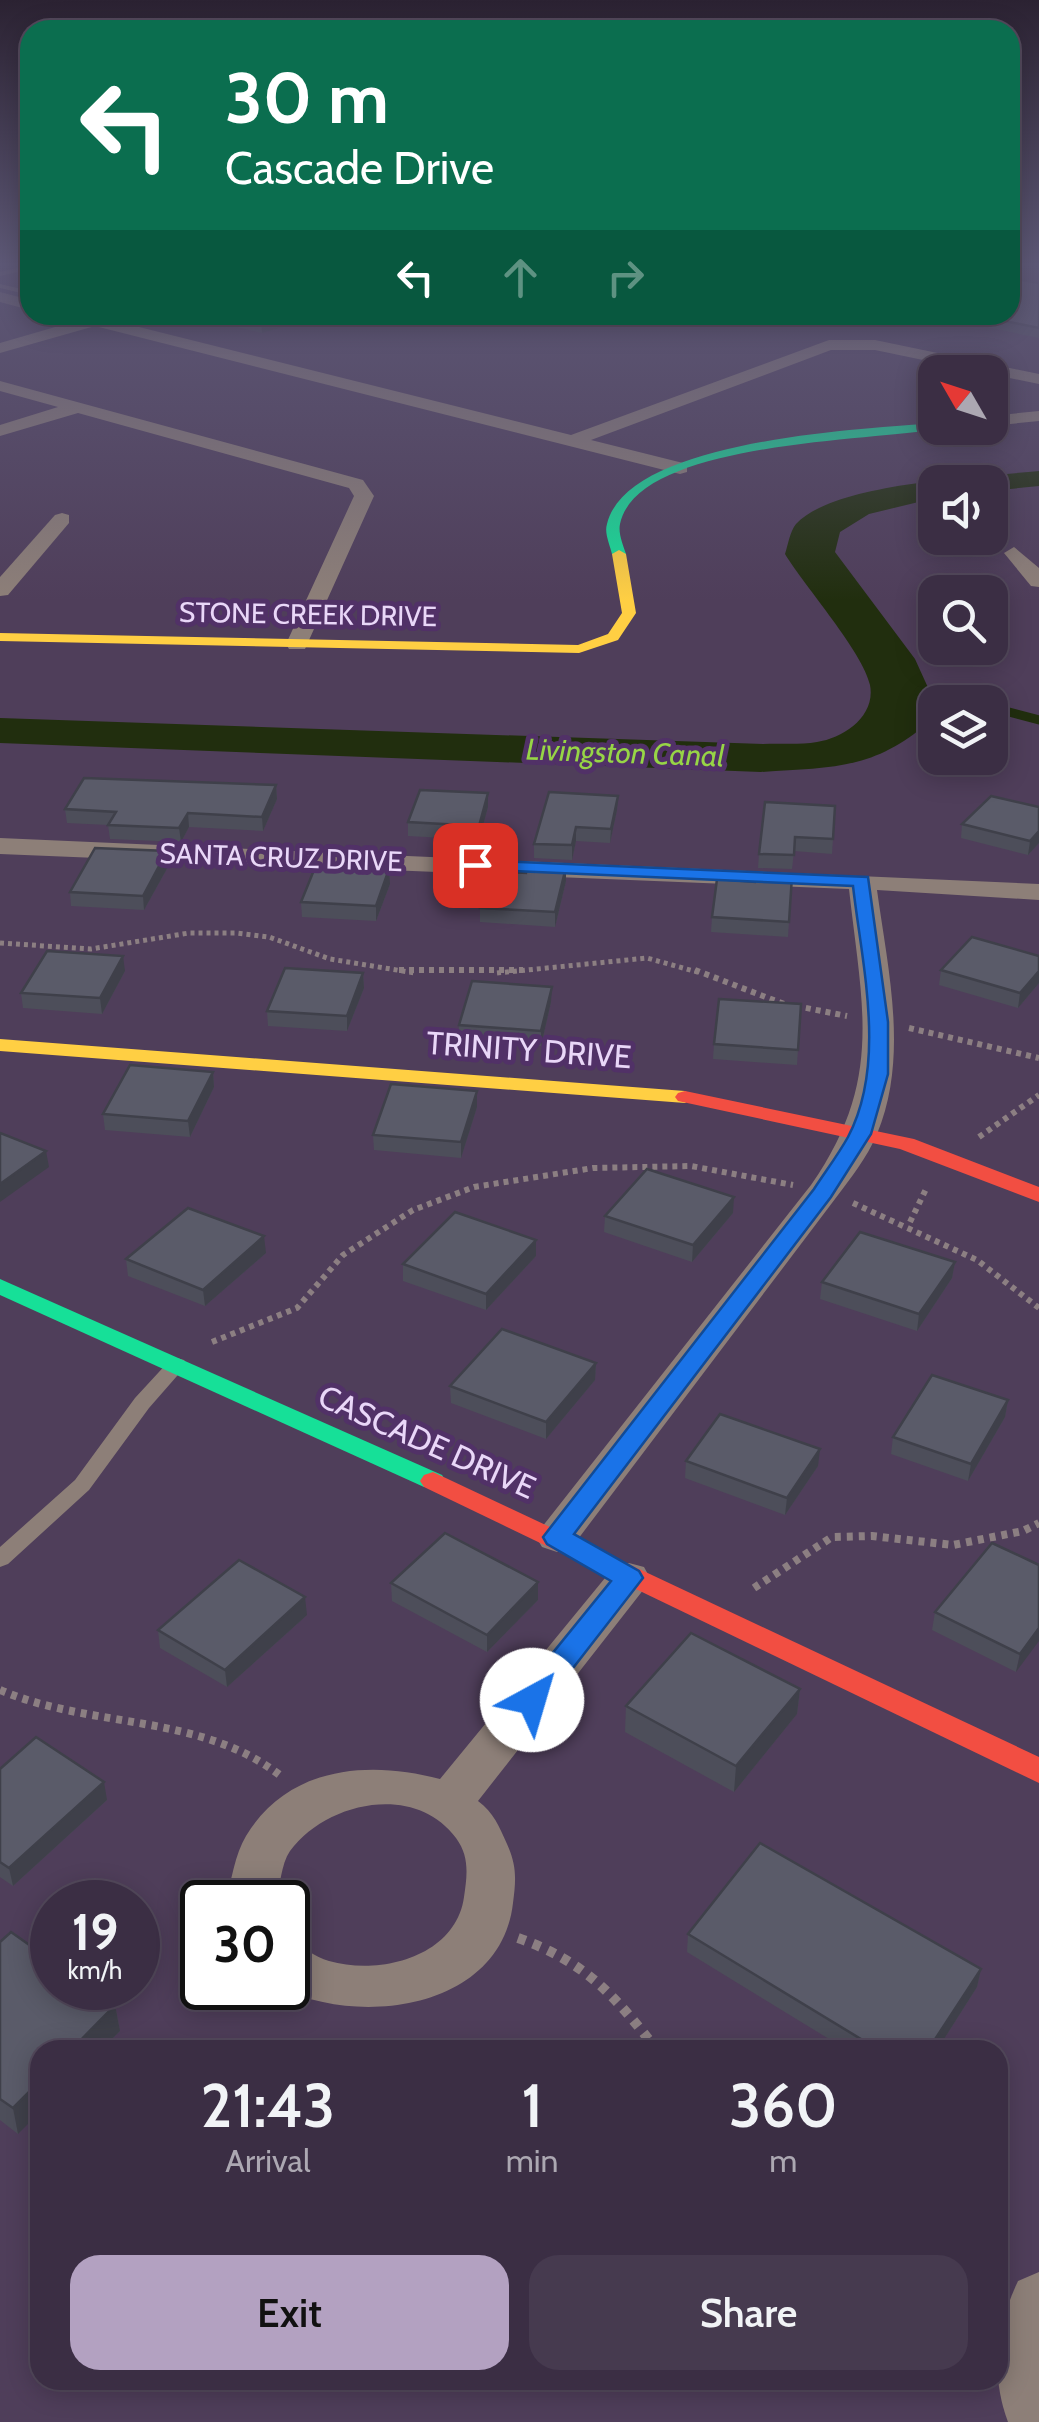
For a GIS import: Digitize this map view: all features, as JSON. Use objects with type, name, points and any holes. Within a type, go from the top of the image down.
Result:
[{"type":"street","points":[[312,375],[680,468],[761,446],[918,428]]},
{"type":"street","points":[[572,441],[749,375]]},
{"type":"street","points":[[0,386],[356,484],[364,496],[296,644]]},
{"type":"street","points":[[0,431],[75,408]]},
{"type":"street","points":[[1008,419],[1039,416]]},
{"type":"street","name":"STONE CREEK DRIVE","points":[[0,636],[579,649],[614,637],[629,613],[612,523],[628,498],[680,468]]},
{"type":"street","points":[[0,590],[62,519]]},
{"type":"street","points":[[1039,550],[1014,553],[1039,581]]},
{"type":"street","name":"SANTA CRUZ DRIVE","points":[[4,854],[862,880],[1039,892]]},
{"type":"street","points":[[557,1537],[823,1192],[860,1134],[877,1074],[878,1022],[862,880]]},
{"type":"street","name":"TRINITY DRIVE","points":[[0,1045],[671,1094],[771,1112],[952,1158],[1039,1195]]},
{"type":"street","name":"CASCADE DRIVE","points":[[0,1286],[557,1537],[629,1578],[720,1615],[1039,1770]]},
{"type":"street","points":[[448,1802],[629,1578]]},
{"type":"street","points":[[252,1880],[267,1837],[295,1810],[331,1792],[371,1784],[412,1787],[448,1802],[477,1825],[494,1857],[496,1892],[484,1927],[456,1957],[419,1979],[375,1988],[331,1984],[310,1974]]},
{"type":"street","points":[[1039,2301],[1029,2320],[1024,2367],[1039,2422]]},
{"type":"lane","points":[[0,1559],[82,1485],[142,1403],[177,1364]]},
{"type":"path","points":[[0,943],[91,948],[190,933],[236,933],[269,937],[330,959],[416,973],[495,973],[648,958],[670,962],[768,1001],[1039,1058]]},
{"type":"path","points":[[177,1364],[211,1342],[298,1308],[343,1255],[413,1210],[474,1187],[593,1168],[691,1166],[823,1192],[910,1222],[1039,1308]]},
{"type":"path","points":[[720,1615],[832,1537],[872,1536],[953,1545],[1023,1531],[1039,1523]]},
{"type":"path","points":[[0,1690],[53,1710],[214,1738],[258,1754],[314,1800]]},
{"type":"path","points":[[484,1927],[572,1958],[602,1981],[649,2040]]},
{"type":"water","points":[[1039,471],[1039,486],[1008,489],[1008,474]]},
{"type":"water","name":"Livingston Canal","points":[[918,483],[918,502],[869,514],[840,532],[835,552],[915,659],[927,685],[918,685],[918,730],[866,759],[761,772],[0,743],[0,718],[763,744],[827,740],[863,716],[871,696],[870,685],[857,655],[785,554],[791,534],[796,524],[815,510],[875,490]]},
{"type":"building","points":[[84,778],[276,785],[262,817],[188,813],[179,828],[108,825],[116,812],[65,809]]},
{"type":"building","points":[[420,790],[488,793],[479,826],[408,822]]},
{"type":"building","points":[[549,792],[618,796],[611,829],[576,827],[572,845],[534,844]]},
{"type":"building","points":[[991,796],[1039,807],[1039,831],[1030,841],[962,824]]},
{"type":"building","points":[[765,802],[835,806],[833,839],[795,837],[794,855],[759,854]]},
{"type":"building","points":[[95,848],[167,851],[143,896],[70,892]]},
{"type":"building","points":[[316,865],[389,869],[376,906],[301,902]]},
{"type":"building","points":[[528,865],[566,867],[555,912],[480,908],[491,871],[526,873]]},
{"type":"building","points":[[756,875],[792,876],[789,922],[712,917],[717,879],[755,882]]},
{"type":"building","points":[[972,937],[1039,956],[1039,971],[1020,993],[941,970]]},
{"type":"building","points":[[47,951],[123,956],[100,998],[21,993]]},
{"type":"building","points":[[285,968],[363,973],[347,1016],[267,1011]]},
{"type":"building","points":[[472,981],[552,987],[541,1031],[459,1025]]},
{"type":"building","points":[[719,999],[801,1004],[798,1050],[714,1044]]},
{"type":"building","points":[[130,1065],[213,1072],[188,1121],[103,1114]]},
{"type":"building","points":[[391,1084],[477,1091],[461,1142],[373,1135]]},
{"type":"building","points":[[0,1133],[46,1151],[0,1184]]},
{"type":"building","points":[[647,1169],[734,1197],[693,1245],[605,1216]]},
{"type":"building","points":[[188,1208],[264,1236],[203,1290],[126,1259]]},
{"type":"building","points":[[455,1212],[536,1240],[486,1294],[403,1264]]},
{"type":"building","points":[[860,1232],[955,1262],[919,1314],[822,1282]]},
{"type":"building","points":[[502,1329],[596,1363],[546,1422],[450,1386]]},
{"type":"building","points":[[932,1375],[1008,1400],[971,1464],[893,1437]]},
{"type":"building","points":[[720,1414],[820,1449],[787,1498],[686,1461]]},
{"type":"building","points":[[445,1533],[538,1582],[487,1635],[391,1583]]},
{"type":"building","points":[[992,1543],[1039,1565],[1039,1628],[1020,1654],[935,1612]]},
{"type":"building","points":[[239,1560],[305,1597],[225,1670],[158,1630]]},
{"type":"building","points":[[691,1633],[800,1689],[736,1766],[626,1706]]},
{"type":"building","points":[[36,1737],[104,1782],[9,1868],[0,1862],[0,1769]]},
{"type":"building","points":[[760,1843],[981,1969],[935,2040],[863,2040],[688,1934]]},
{"type":"building","points":[[11,1932],[30,1945],[30,2010],[110,2010],[81,2040],[30,2040],[30,2091],[13,2108],[0,2099],[0,1942]]},
{"type":"waterway","points":[[1008,712],[1039,720]]},
{"type":"traffic: fast","points":[[619,554],[613,524],[627,497],[659,475],[703,459],[755,447],[918,428]]},
{"type":"traffic: fast","points":[[0,1286],[433,1481]]},
{"type":"traffic: slow","points":[[0,637],[579,649],[613,637],[629,613],[619,554]]},
{"type":"traffic: slow","points":[[0,1045],[685,1097]]},
{"type":"traffic: jam","points":[[685,1097],[906,1144],[1039,1195]]},
{"type":"traffic: jam","points":[[433,1481],[1039,1771]]},
{"type":"route","points":[[475,865],[862,880],[878,1022],[877,1074],[860,1134],[823,1192],[557,1537],[629,1578],[532,1700]]}]
